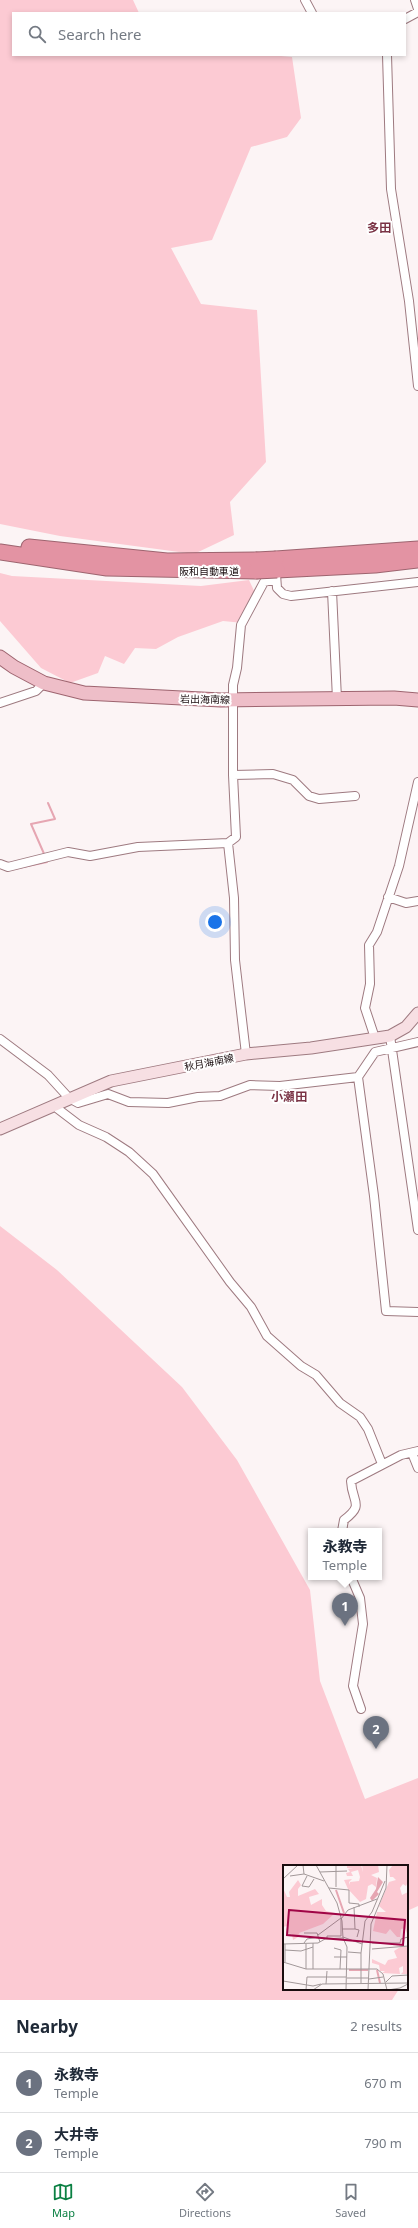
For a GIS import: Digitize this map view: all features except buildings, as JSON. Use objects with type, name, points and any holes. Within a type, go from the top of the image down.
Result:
[{"type":"highway","name":"阪和自動車道","points":[[0,542],[86,554],[167,561],[256,566]]},
{"type":"highway","name":"阪和自動車道","points":[[276,565],[418,549]]},
{"type":"highway","name":"阪和自動車道","points":[[0,552],[107,568],[374,565],[418,560]]},
{"type":"main road","name":"岩出海南線","points":[[0,657],[14,667],[44,682],[84,693],[232,700],[394,698],[418,700]]},
{"type":"main road","name":"秋月海南線","points":[[0,1129],[111,1081],[246,1054],[310,1048],[390,1036],[406,1027],[418,1013]]},
{"type":"street","points":[[305,0],[311,12]]},
{"type":"street","points":[[415,0],[418,8]]},
{"type":"street","points":[[406,18],[418,12]]},
{"type":"street","points":[[387,56],[389,61],[391,189],[409,301],[418,386]]},
{"type":"street","points":[[276,565],[277,588],[283,594],[287,595],[332,592],[418,582]]},
{"type":"street","points":[[0,864],[8,867],[68,852],[90,856],[138,847],[228,843],[236,837],[232,700],[244,619],[264,582],[276,565]]},
{"type":"street","points":[[332,592],[337,699]]},
{"type":"street","points":[[0,702],[36,691],[44,682]]},
{"type":"street","points":[[233,775],[273,774],[293,780],[309,796],[319,799],[355,796]]},
{"type":"street","points":[[375,1038],[365,1008],[370,984],[369,945],[377,932],[409,829],[412,801],[418,782]]},
{"type":"street","points":[[228,843],[234,898],[236,960],[246,1054]]},
{"type":"street","points":[[388,897],[406,903],[418,901]]},
{"type":"street","points":[[390,1036],[418,1230]]},
{"type":"street","points":[[0,1039],[48,1075],[70,1098],[78,1103],[100,1095],[108,1094],[129,1102],[168,1103],[198,1096],[220,1096],[250,1085],[280,1086],[358,1077]]},
{"type":"street","points":[[418,1042],[375,1052],[358,1077],[374,1196],[386,1311],[418,1312]]},
{"type":"street","points":[[55,1105],[79,1125],[106,1137],[129,1152],[153,1174],[230,1282],[252,1307],[267,1336],[301,1366],[316,1375],[340,1402],[360,1417],[368,1429],[382,1464]]},
{"type":"street","points":[[343,1528],[344,1520],[355,1511],[356,1507],[351,1481],[366,1475],[370,1470],[401,1455],[415,1452],[418,1468]]},
{"type":"street","points":[[352,1580],[360,1598],[363,1624],[353,1686],[361,1709]]},
{"type":"shaded area","points":[[0,0],[133,0],[139,12],[12,12],[12,56],[292,57],[301,118],[287,137],[251,147],[212,240],[171,248],[201,304],[257,310],[266,462],[230,502],[234,535],[194,554],[60,536],[0,524]]},
{"type":"shaded area","points":[[0,573],[12,576],[201,586],[249,580],[257,597],[243,623],[223,621],[178,637],[156,649],[135,648],[124,664],[105,656],[98,673],[70,683],[41,668],[0,621]]},
{"type":"shaded area","points":[[0,1226],[57,1270],[182,1387],[237,1460],[310,1590],[320,1681],[365,1799],[418,1778],[418,1906],[408,1911],[408,1865],[283,1865],[283,1990],[398,1990],[392,2000],[0,2000]]},
{"type":"waterway","points":[[45,856],[31,824],[55,819],[48,803]]},
{"type":"waterway","points":[[9,870],[47,862],[47,860]]},
{"type":"place","name":"永教寺","points":[[345,1626]]},
{"type":"place","name":"大井寺","points":[[376,1749]]},
{"type":"district","name":"多田","points":[[379,227]]},
{"type":"district","name":"小瀬田","points":[[289,1096]]}]
